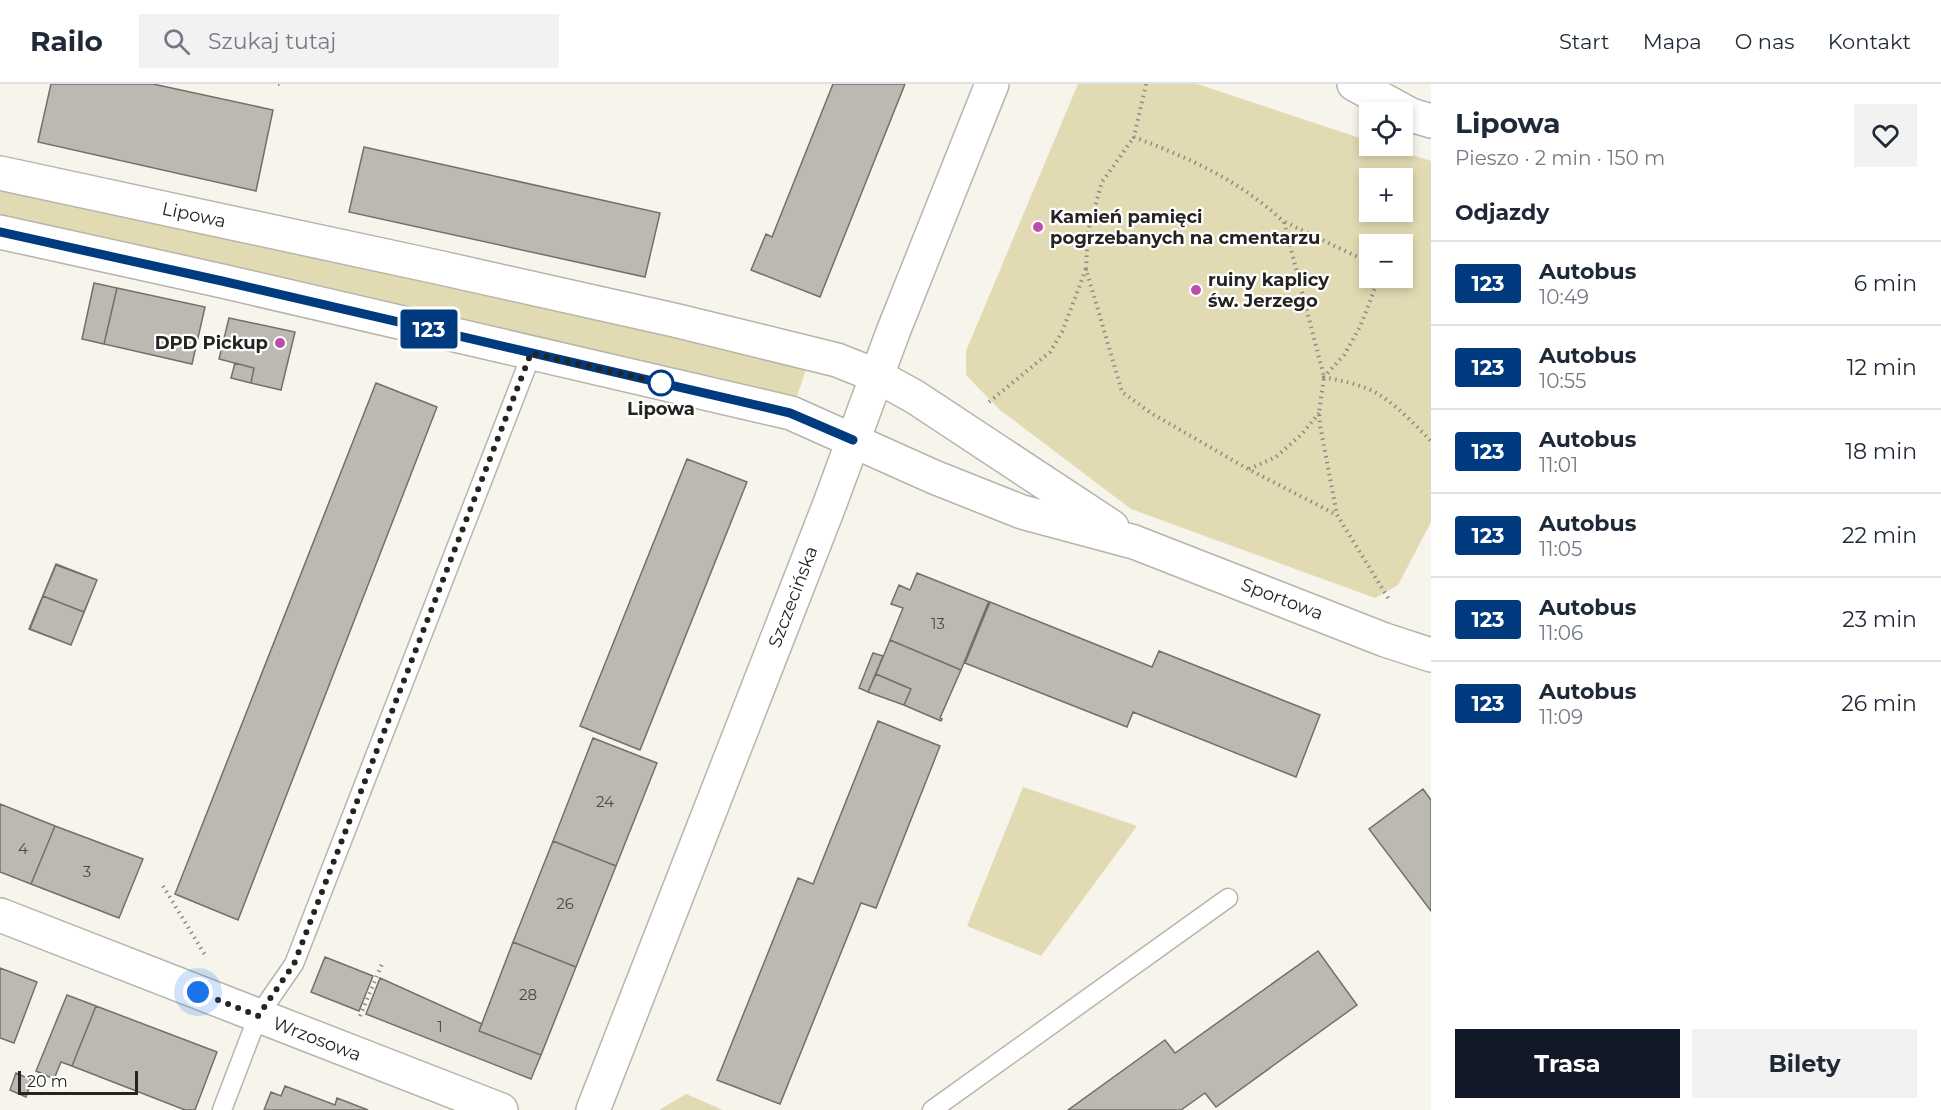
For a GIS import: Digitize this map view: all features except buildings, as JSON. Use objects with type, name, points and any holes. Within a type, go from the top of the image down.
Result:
[{"type":"street","name":"Szczecińska","points":[[592,1110],[893,332],[992,84]]},
{"type":"street","points":[[1354,84],[1411,115],[1431,121]]},
{"type":"street","name":"Lipowa","points":[[0,173],[426,264],[674,320],[837,360],[877,376]]},
{"type":"street","points":[[0,232],[222,281],[790,413],[853,440]]},
{"type":"street","name":"Sportowa","points":[[877,376],[958,424],[1134,542]]},
{"type":"street","name":"Sportowa","points":[[853,440],[934,477],[1022,512],[1134,542],[1385,640],[1431,655]]},
{"type":"street","name":"Wrzosowa","points":[[0,915],[501,1110]]},
{"type":"lane","points":[[222,1110],[258,1016],[294,964],[531,353]]},
{"type":"lane","points":[[932,1110],[1228,898]]},
{"type":"path","points":[[278,84],[283,84]]},
{"type":"path","points":[[982,408],[1050,352],[1062,332],[1086,269],[1088,231],[1102,182],[1134,136],[1146,84]]},
{"type":"path","points":[[1134,136],[1223,175],[1273,211],[1284,222],[1359,258]]},
{"type":"path","points":[[1284,222],[1324,377],[1319,413],[1337,515],[1382,589]]},
{"type":"path","points":[[1086,269],[1122,392],[1151,413],[1248,469],[1337,515]]},
{"type":"path","points":[[1324,377],[1344,355],[1360,327],[1375,288]]},
{"type":"path","points":[[1324,377],[1377,393],[1407,417],[1431,441]]},
{"type":"path","points":[[1248,469],[1276,457],[1302,434],[1319,413]]},
{"type":"path","points":[[163,886],[210,962]]},
{"type":"path","points":[[356,1026],[382,964]]},
{"type":"shaded area","points":[[1078,84],[1197,84],[1359,138],[1359,156],[1413,155],[1431,161],[1431,522],[1398,585],[1375,598],[1131,509],[1000,410],[966,375],[966,351]]},
{"type":"shaded area","points":[[0,184],[808,364],[795,402],[0,219]]},
{"type":"shaded area","points":[[1023,787],[1137,826],[1041,956],[967,926]]},
{"type":"shaded area","points":[[686,1094],[723,1110],[659,1110]]},
{"type":"bus line","name":"123","points":[[0,232],[222,281],[790,413],[853,440]]},
{"type":"place","name":"Kamień pamięci pogrzebanych na cmentarzu","points":[[1038,227]]},
{"type":"place","name":"ruiny kaplicy św. Jerzego","points":[[1196,290]]},
{"type":"place","name":"DPD Pickup","points":[[280,343]]},
{"type":"place","name":"Lipowa","points":[[661,383]]},
{"type":"route","points":[[198,992],[258,1016],[294,964],[531,353],[661,383]]}]
